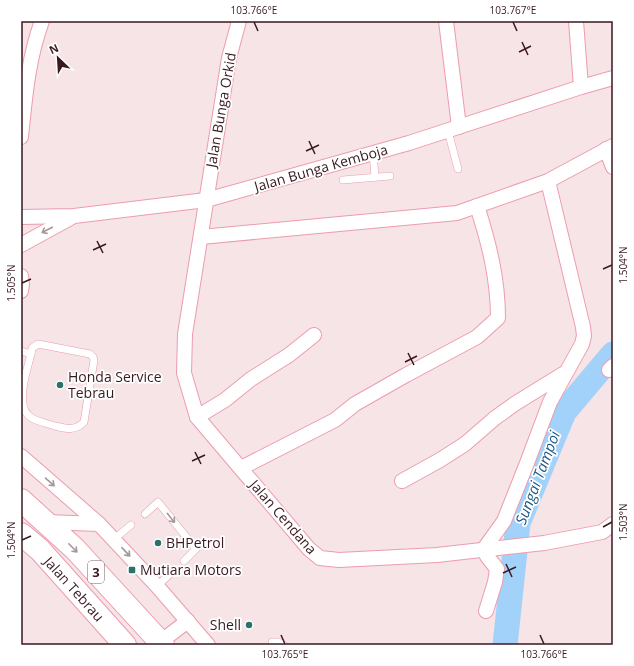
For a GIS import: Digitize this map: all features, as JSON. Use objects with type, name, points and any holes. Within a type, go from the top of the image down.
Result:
[{"type":"highway","name":"Jalan Tebrau","points":[[21,500],[75,549],[162,643]]},
{"type":"highway","name":"Jalan Tebrau","points":[[21,534],[40,550],[125,645]]},
{"type":"street","points":[[21,137],[29,66],[35,40],[42,21]]},
{"type":"street","name":"Jalan Bunga Orkid","points":[[206,200],[229,58],[240,21]]},
{"type":"street","points":[[446,21],[453,129]]},
{"type":"street","points":[[576,21],[581,87]]},
{"type":"street","name":"Jalan Bunga Kemboja","points":[[21,217],[74,216],[206,200],[409,143],[613,78]]},
{"type":"street","points":[[201,237],[458,213],[548,181],[610,148],[613,167]]},
{"type":"street","points":[[486,611],[495,582],[496,569],[487,556],[489,549],[504,521],[550,402],[582,344],[584,336],[548,181]]},
{"type":"street","name":"Jalan Cendana","points":[[206,200],[185,334],[184,373],[196,417],[309,549],[320,558],[339,560],[437,555],[544,543],[602,532],[613,524]]},
{"type":"street","points":[[241,468],[334,420],[355,404],[406,375],[477,338],[498,318],[498,296],[494,271],[488,240],[477,206]]},
{"type":"street","points":[[21,245],[74,216]]},
{"type":"street","points":[[21,276],[21,291]]},
{"type":"street","points":[[196,417],[224,400],[289,355],[314,335]]},
{"type":"street","points":[[402,481],[465,444],[495,418],[516,403],[565,373]]},
{"type":"street","points":[[21,456],[99,524],[114,539],[208,645]]},
{"type":"street","points":[[46,522],[99,524]]},
{"type":"street","points":[[162,643],[188,621]]},
{"type":"lane","points":[[453,129],[458,169]]},
{"type":"lane","points":[[373,153],[375,177]]},
{"type":"lane","points":[[343,180],[390,176]]},
{"type":"lane","points":[[38,344],[90,354],[93,357],[94,360],[84,422],[78,428],[67,429],[42,422],[30,417],[25,412],[22,398],[31,354],[32,348],[38,344]]},
{"type":"lane","points":[[21,351],[31,354]]},
{"type":"lane","points":[[145,514],[158,502],[196,549],[184,561]]},
{"type":"lane","points":[[114,539],[131,525]]},
{"type":"lane","points":[[157,586],[171,573]]},
{"type":"lane","points":[[272,642],[278,642],[284,645]]},
{"type":"waterway","name":"Sungai Tampoi","points":[[505,645],[518,523],[564,412],[613,354]]},
{"type":"place","name":"Honda Service Tebrau","points":[[60,385]]},
{"type":"place","name":"BHPetrol","points":[[158,543]]},
{"type":"place","name":"Mutiara Motors","points":[[132,570]]},
{"type":"place","name":"Shell","points":[[249,625]]}]
